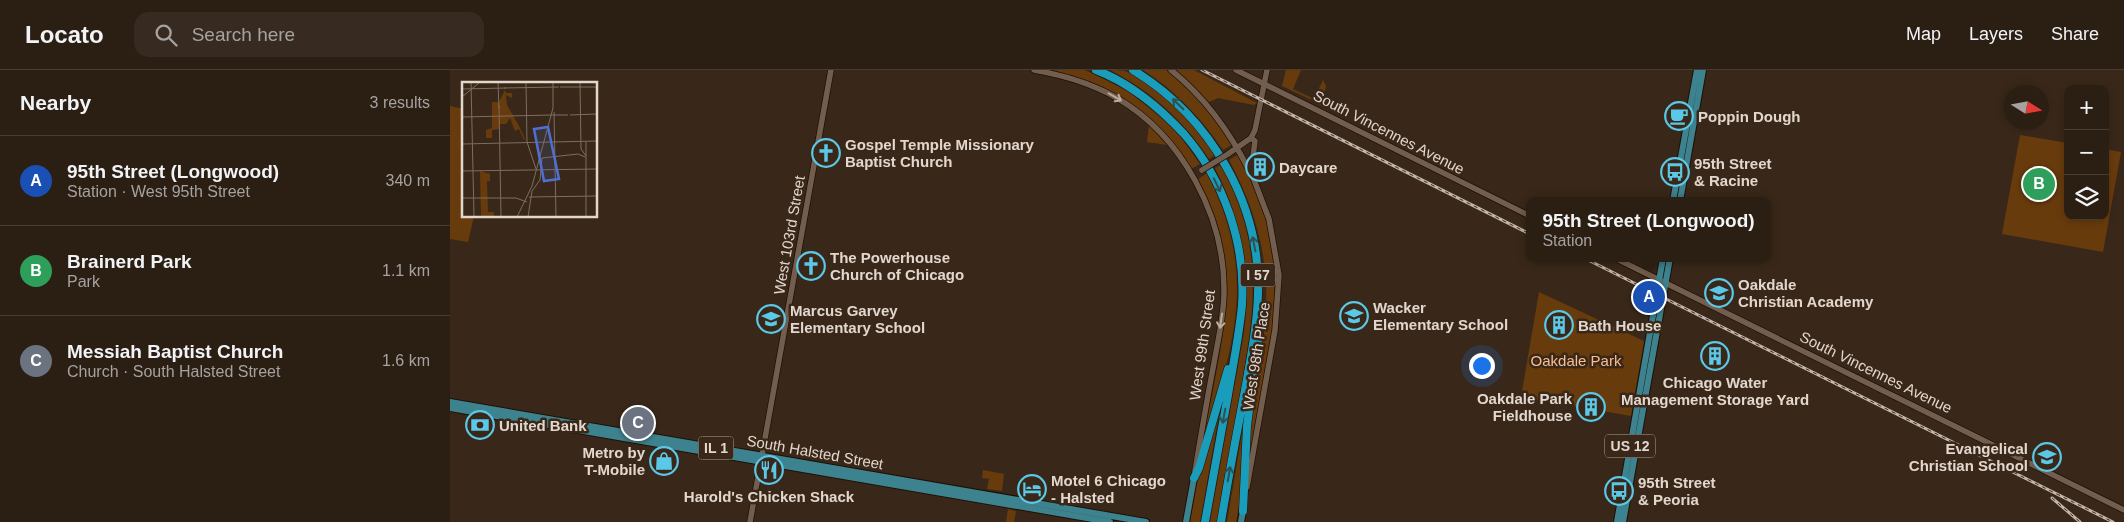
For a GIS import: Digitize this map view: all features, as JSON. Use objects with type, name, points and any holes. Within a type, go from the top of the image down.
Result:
[{"type":"highway","name":"I 57","points":[[1096,70],[1137,92],[1163,113],[1195,147],[1219,189],[1233,223],[1242,276],[1242,304],[1205,522]]},
{"type":"highway","name":"I 57","points":[[1133,70],[1176,102],[1201,128],[1222,157],[1240,193],[1257,259],[1258,293],[1252,352],[1221,522]]},
{"type":"highway","points":[[1243,511],[1246,426],[1262,312],[1258,293]]},
{"type":"highway","points":[[1194,478],[1199,468],[1227,370],[1235,351]]},
{"type":"main road","name":"West 103rd Street","points":[[750,522],[831,70]]},
{"type":"main road","name":"West 99th Street","points":[[1034,70],[1061,75],[1087,84],[1116,97],[1147,120],[1166,140],[1192,176],[1208,208],[1218,238],[1224,292],[1217,347],[1186,522]]},
{"type":"main road","name":"West 98th Place","points":[[1171,70],[1188,83],[1210,106],[1238,148],[1251,172],[1269,219],[1279,275],[1275,330],[1241,522]]},
{"type":"main road","name":"South Vincennes Avenue","points":[[1236,70],[1526,214]]},
{"type":"main road","points":[[1251,172],[1253,140],[1266,70]]},
{"type":"main road","points":[[1675,197],[1697,70]]},
{"type":"main road","points":[[1681,197],[1703,70]]},
{"type":"main road","points":[[1192,176],[1253,140]]},
{"type":"main road","name":"South Vincennes Avenue","points":[[1623,262],[2124,510]]},
{"type":"main road","name":"US 12","points":[[1623,522],[1663,281],[1664,262]]},
{"type":"main road","name":"US 12","points":[[1617,522],[1663,281],[1669,262]]},
{"type":"main road","name":"South Halsted Street","points":[[450,402],[549,422]]},
{"type":"main road","name":"South Halsted Street","points":[[450,408],[549,422],[1146,522]]},
{"type":"main road","name":"South Halsted Street","points":[[762,458],[1110,522]]},
{"type":"green space","points":[[1052,70],[1085,70],[1128,91],[1169,124],[1200,164],[1191,169],[1163,133],[1132,105],[1095,85]]},
{"type":"green space","points":[[1110,70],[1125,71],[1151,86],[1187,119],[1215,155],[1209,159],[1177,119],[1165,108],[1139,87]]},
{"type":"green space","points":[[1143,70],[1166,70],[1176,78],[1204,104],[1233,144],[1223,150],[1206,127],[1177,96]]},
{"type":"green space","points":[[1175,70],[1194,70],[1257,103],[1254,105],[1218,98],[1209,102]]},
{"type":"green space","points":[[1286,70],[1301,70],[1293,89],[1312,98],[1312,100],[1282,86]]},
{"type":"green space","points":[[1323,80],[1326,86],[1322,106],[1313,101]]},
{"type":"green space","points":[[450,106],[462,109],[462,218],[474,218],[468,242],[450,239]]},
{"type":"green space","points":[[1149,125],[1167,145],[1147,142]]},
{"type":"green space","points":[[2020,135],[2064,142],[2064,220],[2109,220],[2103,252],[2002,234]]},
{"type":"green space","points":[[2109,150],[2121,152],[2109,219]]},
{"type":"green space","points":[[1239,154],[1261,201],[1270,232],[1274,261],[1275,291],[1269,353],[1247,474],[1248,443],[1264,331],[1266,278],[1254,218],[1239,179],[1229,160]]},
{"type":"green space","points":[[1221,165],[1245,223],[1253,278],[1250,333],[1217,522],[1210,522],[1244,333],[1247,290],[1243,248],[1238,228],[1232,208],[1215,168]]},
{"type":"green space","points":[[1207,173],[1223,210],[1233,245],[1237,278],[1236,310],[1231,342],[1224,375],[1202,447],[1221,345],[1226,278],[1222,245],[1213,212],[1197,180]]},
{"type":"green space","name":"Oakdale Park","points":[[1539,292],[1644,341],[1631,416],[1521,397]]},
{"type":"green space","points":[[1217,413],[1219,414],[1200,522],[1190,522],[1197,481]]},
{"type":"green space","points":[[1243,428],[1240,501],[1236,522],[1227,522]]},
{"type":"green space","points":[[983,470],[1004,474],[1002,491],[987,489],[989,479],[982,478]]},
{"type":"green space","points":[[1008,509],[1016,511],[1014,522],[1006,522]]},
{"type":"railway","points":[[1202,70],[1526,232]]},
{"type":"railway","points":[[1592,262],[2113,522]]},
{"type":"railway","points":[[2052,498],[2080,522]]},
{"type":"place","name":"Poppin Dough","points":[[1679,116]]},
{"type":"place","name":"Gospel Temple Missionary Baptist Church","points":[[826,153]]},
{"type":"place","name":"Daycare","points":[[1260,167]]},
{"type":"place","name":"95th Street & Racine","points":[[1675,172]]},
{"type":"place","name":"Brainerd Park","points":[[2039,184]]},
{"type":"place","name":"The Powerhouse Church of Chicago","points":[[811,266]]},
{"type":"place","name":"Oakdale Christian Academy","points":[[1719,293]]},
{"type":"place","name":"95th Street (Longwood)","points":[[1649,297]]},
{"type":"place","name":"Wacker Elementary School","points":[[1354,316]]},
{"type":"place","name":"Marcus Garvey Elementary School","points":[[771,319]]},
{"type":"place","name":"Bath House","points":[[1559,325]]},
{"type":"place","name":"Chicago Water Management Storage Yard","points":[[1715,356]]},
{"type":"place","name":"Oakdale Park Fieldhouse","points":[[1591,407]]},
{"type":"place","name":"Messiah Baptist Church","points":[[638,423]]},
{"type":"place","name":"United Bank","points":[[480,425]]},
{"type":"place","name":"Evangelical Christian School","points":[[2047,457]]},
{"type":"place","name":"Metro by T-Mobile","points":[[664,461]]},
{"type":"place","name":"Harold's Chicken Shack","points":[[769,470]]},
{"type":"place","name":"Motel 6 Chicago - Halsted","points":[[1032,489]]},
{"type":"place","name":"95th Street & Peoria","points":[[1619,491]]}]
